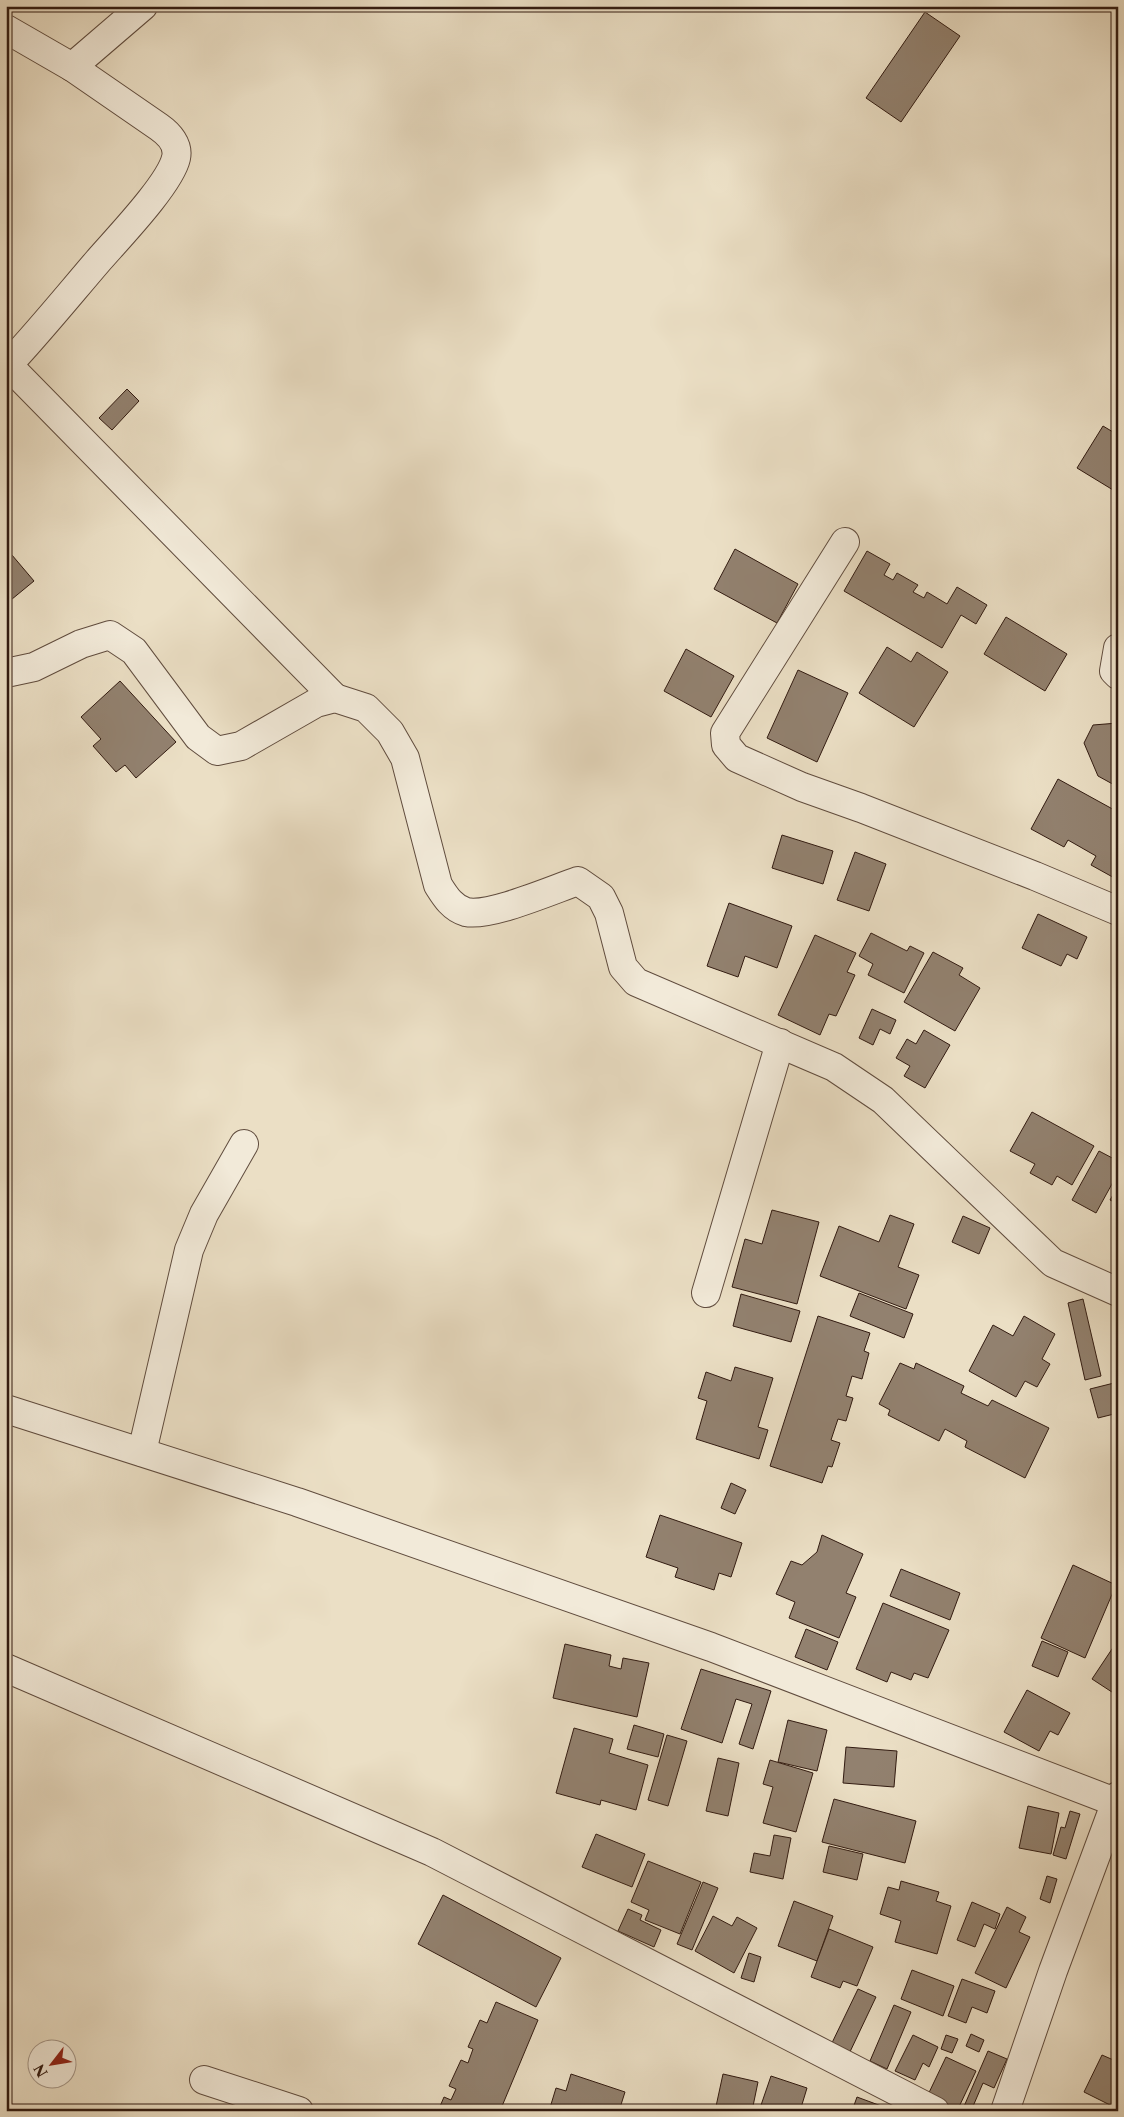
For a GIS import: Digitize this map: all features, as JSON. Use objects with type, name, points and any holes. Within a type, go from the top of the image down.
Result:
[{"type":"street","points":[[72,67],[143,6]]},
{"type":"street","points":[[6,29],[72,67],[167,133],[174,142],[177,155],[174,167],[148,203],[7,366],[335,698],[366,708],[390,732],[405,758],[438,885],[448,901],[465,912],[490,911],[578,881],[601,898],[609,913],[623,967],[636,982],[834,1067],[883,1100],[1053,1263],[1118,1292]]},
{"type":"street","points":[[845,542],[725,733],[726,745],[737,758],[802,787],[1017,869],[1118,911]]},
{"type":"street","points":[[6,673],[34,667],[81,644],[110,635],[134,651],[198,737],[216,751],[241,746],[298,712],[335,698]]},
{"type":"street","points":[[1118,648],[1114,671],[1118,675]]},
{"type":"street","points":[[706,1293],[780,1043]]},
{"type":"street","points":[[142,1452],[189,1250],[204,1214],[244,1144]]},
{"type":"street","points":[[6,1409],[297,1502],[711,1647],[1116,1799],[1053,1970],[1005,2111]]},
{"type":"street","points":[[6,1668],[432,1852],[935,2111]]},
{"type":"street","points":[[204,2080],[236,2101],[299,2111]]},
{"type":"building","points":[[925,12],[960,36],[901,122],[866,98]]},
{"type":"building","points":[[127,389],[139,401],[112,430],[99,418]]},
{"type":"building","points":[[1103,426],[1118,435],[1118,493],[1077,468]]},
{"type":"building","points":[[6,548],[34,581],[6,604]]},
{"type":"building","points":[[735,549],[798,584],[777,623],[714,589]]},
{"type":"building","points":[[867,551],[890,564],[884,575],[893,580],[897,573],[918,585],[913,592],[924,598],[927,592],[947,604],[957,587],[987,605],[976,624],[961,615],[942,648],[844,591]]},
{"type":"building","points":[[1006,617],[1067,654],[1045,691],[984,654]]},
{"type":"building","points":[[887,647],[911,662],[917,652],[948,672],[914,727],[859,693]]},
{"type":"building","points":[[686,649],[734,676],[711,717],[664,691]]},
{"type":"building","points":[[798,670],[848,693],[817,762],[767,738]]},
{"type":"building","points":[[120,681],[176,742],[136,778],[125,765],[116,772],[93,746],[101,739],[81,717]]},
{"type":"building","points":[[1118,723],[1118,787],[1098,776],[1084,743],[1093,725]]},
{"type":"building","points":[[1058,779],[1118,812],[1118,880],[1091,865],[1096,856],[1068,840],[1064,847],[1031,829]]},
{"type":"building","points":[[782,835],[833,851],[823,884],[772,868]]},
{"type":"building","points":[[855,852],[886,864],[869,911],[837,900]]},
{"type":"building","points":[[729,903],[792,926],[777,968],[745,956],[738,977],[707,966]]},
{"type":"building","points":[[1038,914],[1087,937],[1077,959],[1067,954],[1061,966],[1022,948]]},
{"type":"building","points":[[871,933],[907,951],[910,946],[924,953],[904,993],[868,975],[873,964],[859,956]]},
{"type":"building","points":[[815,935],[856,953],[847,972],[855,975],[836,1016],[829,1014],[820,1035],[778,1015]]},
{"type":"building","points":[[933,952],[963,968],[959,975],[980,988],[955,1031],[904,1002]]},
{"type":"building","points":[[872,1009],[896,1020],[890,1034],[880,1029],[873,1045],[859,1038]]},
{"type":"building","points":[[924,1030],[950,1045],[925,1088],[904,1076],[910,1066],[896,1058],[907,1039],[916,1044]]},
{"type":"building","points":[[1118,1089],[1118,1103],[1112,1100]]},
{"type":"building","points":[[1032,1112],[1094,1146],[1072,1185],[1057,1176],[1052,1185],[1030,1173],[1035,1164],[1010,1151]]},
{"type":"building","points":[[1099,1151],[1118,1161],[1118,1173],[1096,1213],[1072,1200]]},
{"type":"building","points":[[1118,1186],[1118,1204],[1110,1200]]},
{"type":"building","points":[[772,1210],[819,1222],[797,1304],[732,1287],[745,1239],[762,1244]]},
{"type":"building","points":[[890,1215],[914,1224],[898,1267],[919,1275],[906,1309],[820,1276],[839,1226],[879,1242]]},
{"type":"building","points":[[963,1216],[990,1228],[979,1254],[952,1242]]},
{"type":"building","points":[[859,1293],[913,1314],[904,1338],[850,1316]]},
{"type":"building","points":[[741,1294],[800,1311],[791,1342],[733,1326]]},
{"type":"building","points":[[1083,1299],[1101,1376],[1085,1380],[1068,1303]]},
{"type":"building","points":[[818,1316],[870,1333],[864,1351],[869,1353],[862,1379],[852,1376],[846,1396],[853,1398],[846,1421],[838,1419],[831,1440],[840,1443],[832,1467],[828,1466],[822,1483],[770,1466]]},
{"type":"building","points":[[1024,1316],[1055,1334],[1042,1359],[1050,1364],[1037,1387],[1025,1381],[1016,1397],[969,1371],[993,1325],[1013,1336]]},
{"type":"building","points":[[900,1363],[914,1369],[916,1363],[964,1386],[961,1393],[988,1406],[992,1400],[1049,1428],[1025,1478],[965,1447],[967,1441],[945,1429],[939,1441],[888,1415],[890,1410],[879,1404]]},
{"type":"building","points":[[735,1367],[773,1378],[758,1427],[768,1430],[759,1459],[696,1439],[707,1401],[698,1398],[706,1372],[731,1381]]},
{"type":"building","points":[[1118,1382],[1118,1413],[1098,1418],[1090,1389]]},
{"type":"building","points":[[731,1483],[746,1490],[735,1514],[721,1508]]},
{"type":"building","points":[[660,1515],[742,1543],[731,1577],[719,1573],[714,1590],[675,1577],[678,1568],[646,1557]]},
{"type":"building","points":[[822,1535],[863,1554],[846,1593],[856,1597],[839,1638],[789,1618],[795,1602],[776,1594],[791,1561],[802,1565],[817,1552]]},
{"type":"building","points":[[1073,1565],[1116,1585],[1085,1658],[1041,1638]]},
{"type":"building","points":[[901,1569],[960,1593],[950,1620],[890,1596]]},
{"type":"building","points":[[883,1603],[949,1630],[928,1678],[914,1673],[911,1680],[891,1672],[887,1682],[856,1669]]},
{"type":"building","points":[[806,1629],[838,1642],[827,1670],[795,1657]]},
{"type":"building","points":[[1118,1640],[1118,1696],[1092,1679]]},
{"type":"building","points":[[1042,1641],[1068,1652],[1058,1677],[1032,1666]]},
{"type":"building","points":[[565,1644],[611,1655],[609,1666],[621,1669],[623,1658],[649,1663],[637,1717],[553,1698]]},
{"type":"building","points":[[701,1669],[771,1691],[753,1749],[739,1744],[752,1704],[736,1699],[722,1743],[681,1729]]},
{"type":"building","points":[[1027,1690],[1070,1713],[1058,1735],[1050,1731],[1039,1751],[1004,1732]]},
{"type":"building","points":[[788,1720],[827,1730],[817,1771],[778,1762]]},
{"type":"building","points":[[634,1725],[664,1734],[658,1757],[627,1749]]},
{"type":"building","points":[[574,1728],[613,1739],[609,1753],[648,1765],[636,1810],[601,1800],[600,1805],[556,1793]]},
{"type":"building","points":[[667,1735],[687,1741],[668,1806],[648,1800]]},
{"type":"building","points":[[846,1747],[897,1751],[894,1787],[843,1783]]},
{"type":"building","points":[[718,1758],[739,1763],[728,1816],[706,1811]]},
{"type":"building","points":[[770,1760],[813,1773],[796,1832],[763,1823],[773,1787],[763,1784]]},
{"type":"building","points":[[834,1799],[916,1821],[905,1863],[822,1842]]},
{"type":"building","points":[[1028,1806],[1059,1813],[1051,1854],[1019,1848]]},
{"type":"building","points":[[1070,1811],[1080,1814],[1066,1859],[1053,1855],[1061,1827],[1065,1828]]},
{"type":"building","points":[[596,1834],[645,1854],[632,1887],[582,1867]]},
{"type":"building","points":[[774,1835],[791,1838],[783,1879],[750,1872],[754,1853],[770,1856]]},
{"type":"building","points":[[829,1846],[863,1854],[857,1880],[823,1872]]},
{"type":"building","points":[[648,1861],[701,1882],[680,1934],[645,1920],[649,1910],[631,1902]]},
{"type":"building","points":[[1047,1876],[1057,1879],[1050,1903],[1040,1899]]},
{"type":"building","points":[[901,1881],[939,1892],[936,1901],[951,1906],[937,1954],[895,1942],[901,1921],[880,1914],[888,1887],[899,1890]]},
{"type":"building","points":[[703,1882],[718,1888],[692,1950],[677,1944]]},
{"type":"building","points":[[443,1895],[561,1958],[536,2007],[418,1944]]},
{"type":"building","points":[[794,1901],[833,1916],[817,1961],[778,1946]]},
{"type":"building","points":[[972,1902],[1000,1914],[995,1929],[984,1924],[975,1947],[957,1940]]},
{"type":"building","points":[[1007,1907],[1026,1917],[1019,1932],[1030,1937],[1006,1988],[975,1973]]},
{"type":"building","points":[[628,1909],[642,1915],[640,1920],[661,1930],[654,1947],[618,1931]]},
{"type":"building","points":[[713,1916],[732,1926],[737,1917],[757,1928],[734,1973],[695,1951]]},
{"type":"building","points":[[829,1929],[873,1947],[857,1986],[843,1981],[840,1988],[811,1977]]},
{"type":"building","points":[[749,1953],[761,1957],[754,1982],[741,1978]]},
{"type":"building","points":[[912,1970],[954,1986],[943,2016],[901,1999]]},
{"type":"building","points":[[962,1979],[995,1991],[987,2013],[972,2007],[966,2023],[948,2016]]},
{"type":"building","points":[[858,1989],[876,1997],[848,2056],[830,2047]]},
{"type":"building","points":[[496,2002],[538,2020],[500,2111],[438,2111],[444,2097],[451,2100],[456,2089],[449,2086],[461,2060],[468,2063],[473,2049],[468,2047],[480,2020],[487,2023]]},
{"type":"building","points":[[894,2005],[911,2012],[887,2069],[870,2061]]},
{"type":"building","points":[[971,2034],[984,2040],[979,2052],[966,2046]]},
{"type":"building","points":[[913,2035],[938,2047],[929,2067],[923,2063],[915,2080],[895,2071]]},
{"type":"building","points":[[946,2035],[958,2039],[952,2053],[941,2049]]},
{"type":"building","points":[[988,2051],[1007,2059],[994,2088],[983,2083],[971,2111],[962,2111]]},
{"type":"building","points":[[1102,2055],[1118,2062],[1118,2109],[1084,2092]]},
{"type":"building","points":[[946,2057],[976,2071],[957,2111],[947,2111],[925,2101]]},
{"type":"building","points":[[571,2074],[625,2092],[619,2111],[549,2111],[556,2088],[566,2091]]},
{"type":"building","points":[[723,2074],[758,2082],[752,2111],[715,2111]]},
{"type":"building","points":[[771,2076],[807,2088],[800,2111],[759,2111]]},
{"type":"building","points":[[857,2097],[884,2107],[883,2111],[852,2111]]}]
